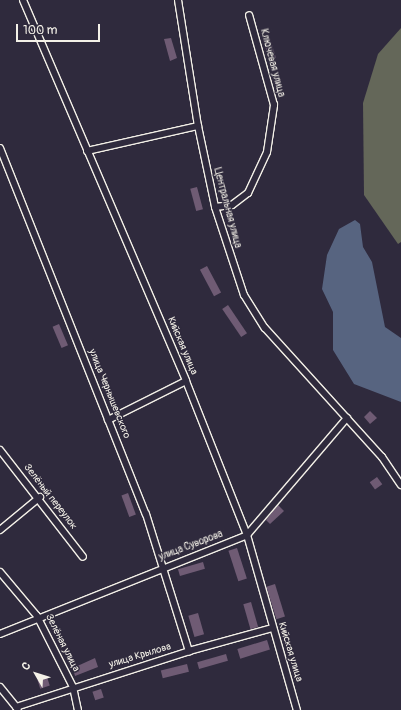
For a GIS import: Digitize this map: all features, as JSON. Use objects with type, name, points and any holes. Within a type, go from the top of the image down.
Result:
[{"type":"street","name":"Кийская улица","points":[[23,0],[186,382],[247,535],[272,628],[297,710]]},
{"type":"street","name":"Центральная улица","points":[[178,0],[198,126],[215,207],[244,295],[265,328],[382,457],[401,484]]},
{"type":"street","name":"Ключевая улица","points":[[215,207],[232,205],[248,193],[267,152],[274,106],[249,16]]},
{"type":"street","points":[[87,151],[198,126]]},
{"type":"street","name":"улица Чернышевского","points":[[0,148],[165,567],[189,651]]},
{"type":"street","points":[[108,420],[186,382]]},
{"type":"street","name":"улица Суворова","points":[[0,634],[38,616],[247,535],[347,418]]},
{"type":"street","name":"Зелёный переулок","points":[[0,450],[40,497],[83,557]]},
{"type":"street","points":[[0,530],[40,497]]},
{"type":"street","name":"Зелёная улица","points":[[0,572],[38,616],[73,687],[78,710]]},
{"type":"street","name":"улица Крылова","points":[[18,709],[73,687],[189,651],[272,628]]},
{"type":"street","points":[[0,687],[18,709]]},
{"type":"green space","points":[[401,28],[401,242],[398,244],[364,195],[363,103],[378,54]]},
{"type":"water","points":[[355,220],[360,224],[363,247],[372,262],[385,327],[401,338],[401,402],[354,384],[333,350],[333,312],[322,289],[327,255],[339,229]]},
{"type":"building","points":[[269,35],[276,58],[269,60],[262,37]]},
{"type":"building","points":[[171,38],[177,58],[170,61],[164,39]]},
{"type":"building","points":[[197,187],[203,209],[196,211],[190,189]]},
{"type":"building","points":[[207,266],[221,292],[214,296],[200,270]]},
{"type":"building","points":[[228,305],[247,333],[241,337],[222,309]]},
{"type":"building","points":[[59,324],[68,345],[62,348],[53,327]]},
{"type":"building","points":[[370,411],[377,418],[370,424],[364,417]]},
{"type":"building","points":[[377,477],[382,484],[375,490],[370,482]]},
{"type":"building","points":[[128,493],[136,515],[129,517],[121,495]]},
{"type":"building","points":[[278,505],[284,511],[270,524],[266,520]]},
{"type":"building","points":[[237,548],[247,578],[238,581],[228,551]]},
{"type":"building","points":[[203,562],[205,569],[180,576],[178,569]]},
{"type":"building","points":[[275,584],[285,617],[276,619],[266,587]]},
{"type":"building","points":[[251,602],[258,627],[250,629],[243,604]]},
{"type":"building","points":[[198,613],[204,634],[194,637],[188,616]]},
{"type":"building","points":[[267,640],[270,650],[240,659],[237,649]]},
{"type":"building","points":[[226,654],[228,661],[199,669],[197,662]]},
{"type":"building","points":[[95,658],[98,667],[75,676],[73,668]]},
{"type":"building","points":[[187,664],[189,672],[163,678],[161,671]]},
{"type":"building","points":[[47,677],[50,686],[40,689],[37,680]]},
{"type":"building","points":[[101,689],[104,698],[95,700],[92,692]]}]
